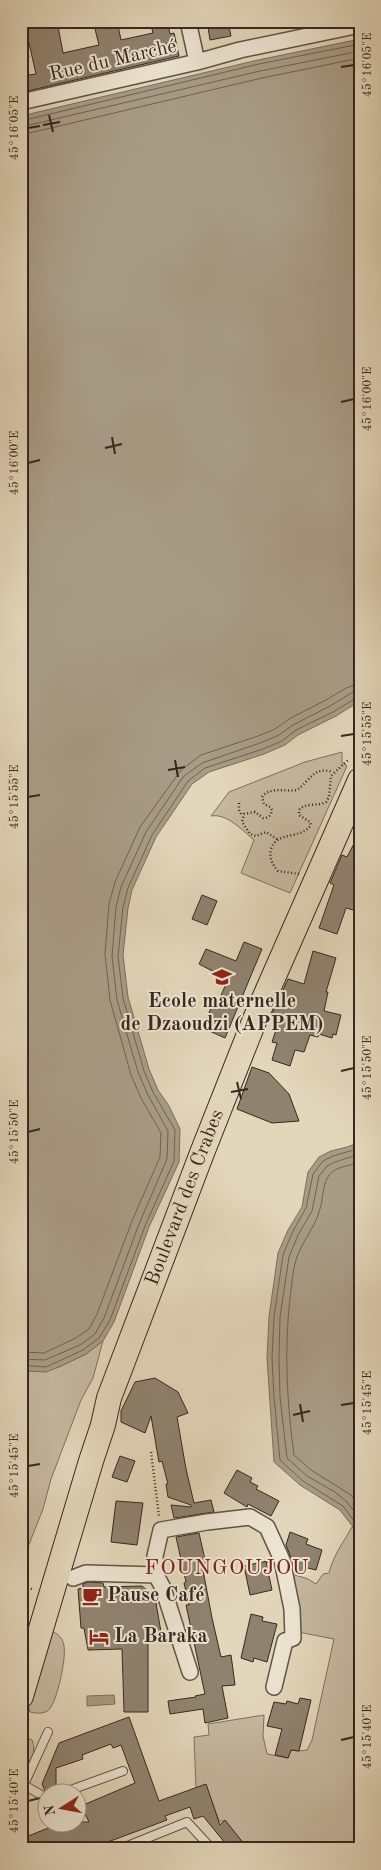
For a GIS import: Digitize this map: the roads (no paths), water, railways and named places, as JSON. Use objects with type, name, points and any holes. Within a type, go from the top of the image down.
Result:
[{"type":"main road","name":"Boulevard des Crabes","points":[[21,1653],[31,1589],[96,1422],[109,1398],[255,1019],[360,780]]},
{"type":"main road","name":"Boulevard des Crabes","points":[[21,1696],[103,1425],[109,1398]]},
{"type":"street","points":[[188,21],[196,62]]},
{"type":"street","name":"Rue du Marché","points":[[21,102],[196,62],[333,26],[360,24]]},
{"type":"street","points":[[190,1672],[163,1588],[156,1575],[155,1556],[161,1530],[250,1517],[267,1527],[282,1560],[292,1609],[293,1638],[285,1641],[274,1687]]},
{"type":"street","points":[[73,1578],[86,1573],[156,1575]]},
{"type":"lane","points":[[38,1795],[23,1788],[48,1732]]},
{"type":"lane","points":[[88,1784],[123,1771]]},
{"type":"lane","points":[[120,1849],[188,1822],[212,1849]]},
{"type":"water","points":[[360,39],[360,701],[336,716],[298,735],[285,745],[209,772],[192,784],[156,837],[132,890],[123,955],[128,997],[149,1069],[158,1090],[169,1106],[180,1129],[179,1162],[149,1227],[114,1322],[103,1341],[86,1354],[46,1372],[24,1371],[21,1369],[21,116],[258,60]]},
{"type":"water","points":[[360,1142],[360,1536],[340,1510],[300,1485],[274,1462],[267,1358],[269,1317],[278,1253],[288,1230],[302,1207],[308,1172],[319,1157],[331,1151]]},
{"type":"water","points":[[114,1695],[115,1704],[87,1706],[87,1696]]},
{"type":"place","name":"Ecole maternelle de Dzaoudzi (APPEM)","points":[[222,977]]},
{"type":"place","name":"Pause Café","points":[[92,1596]]},
{"type":"place","name":"La Baraka","points":[[99,1637]]},
{"type":"district","name":"FOUNGOUJOU","points":[[227,1568]]}]
